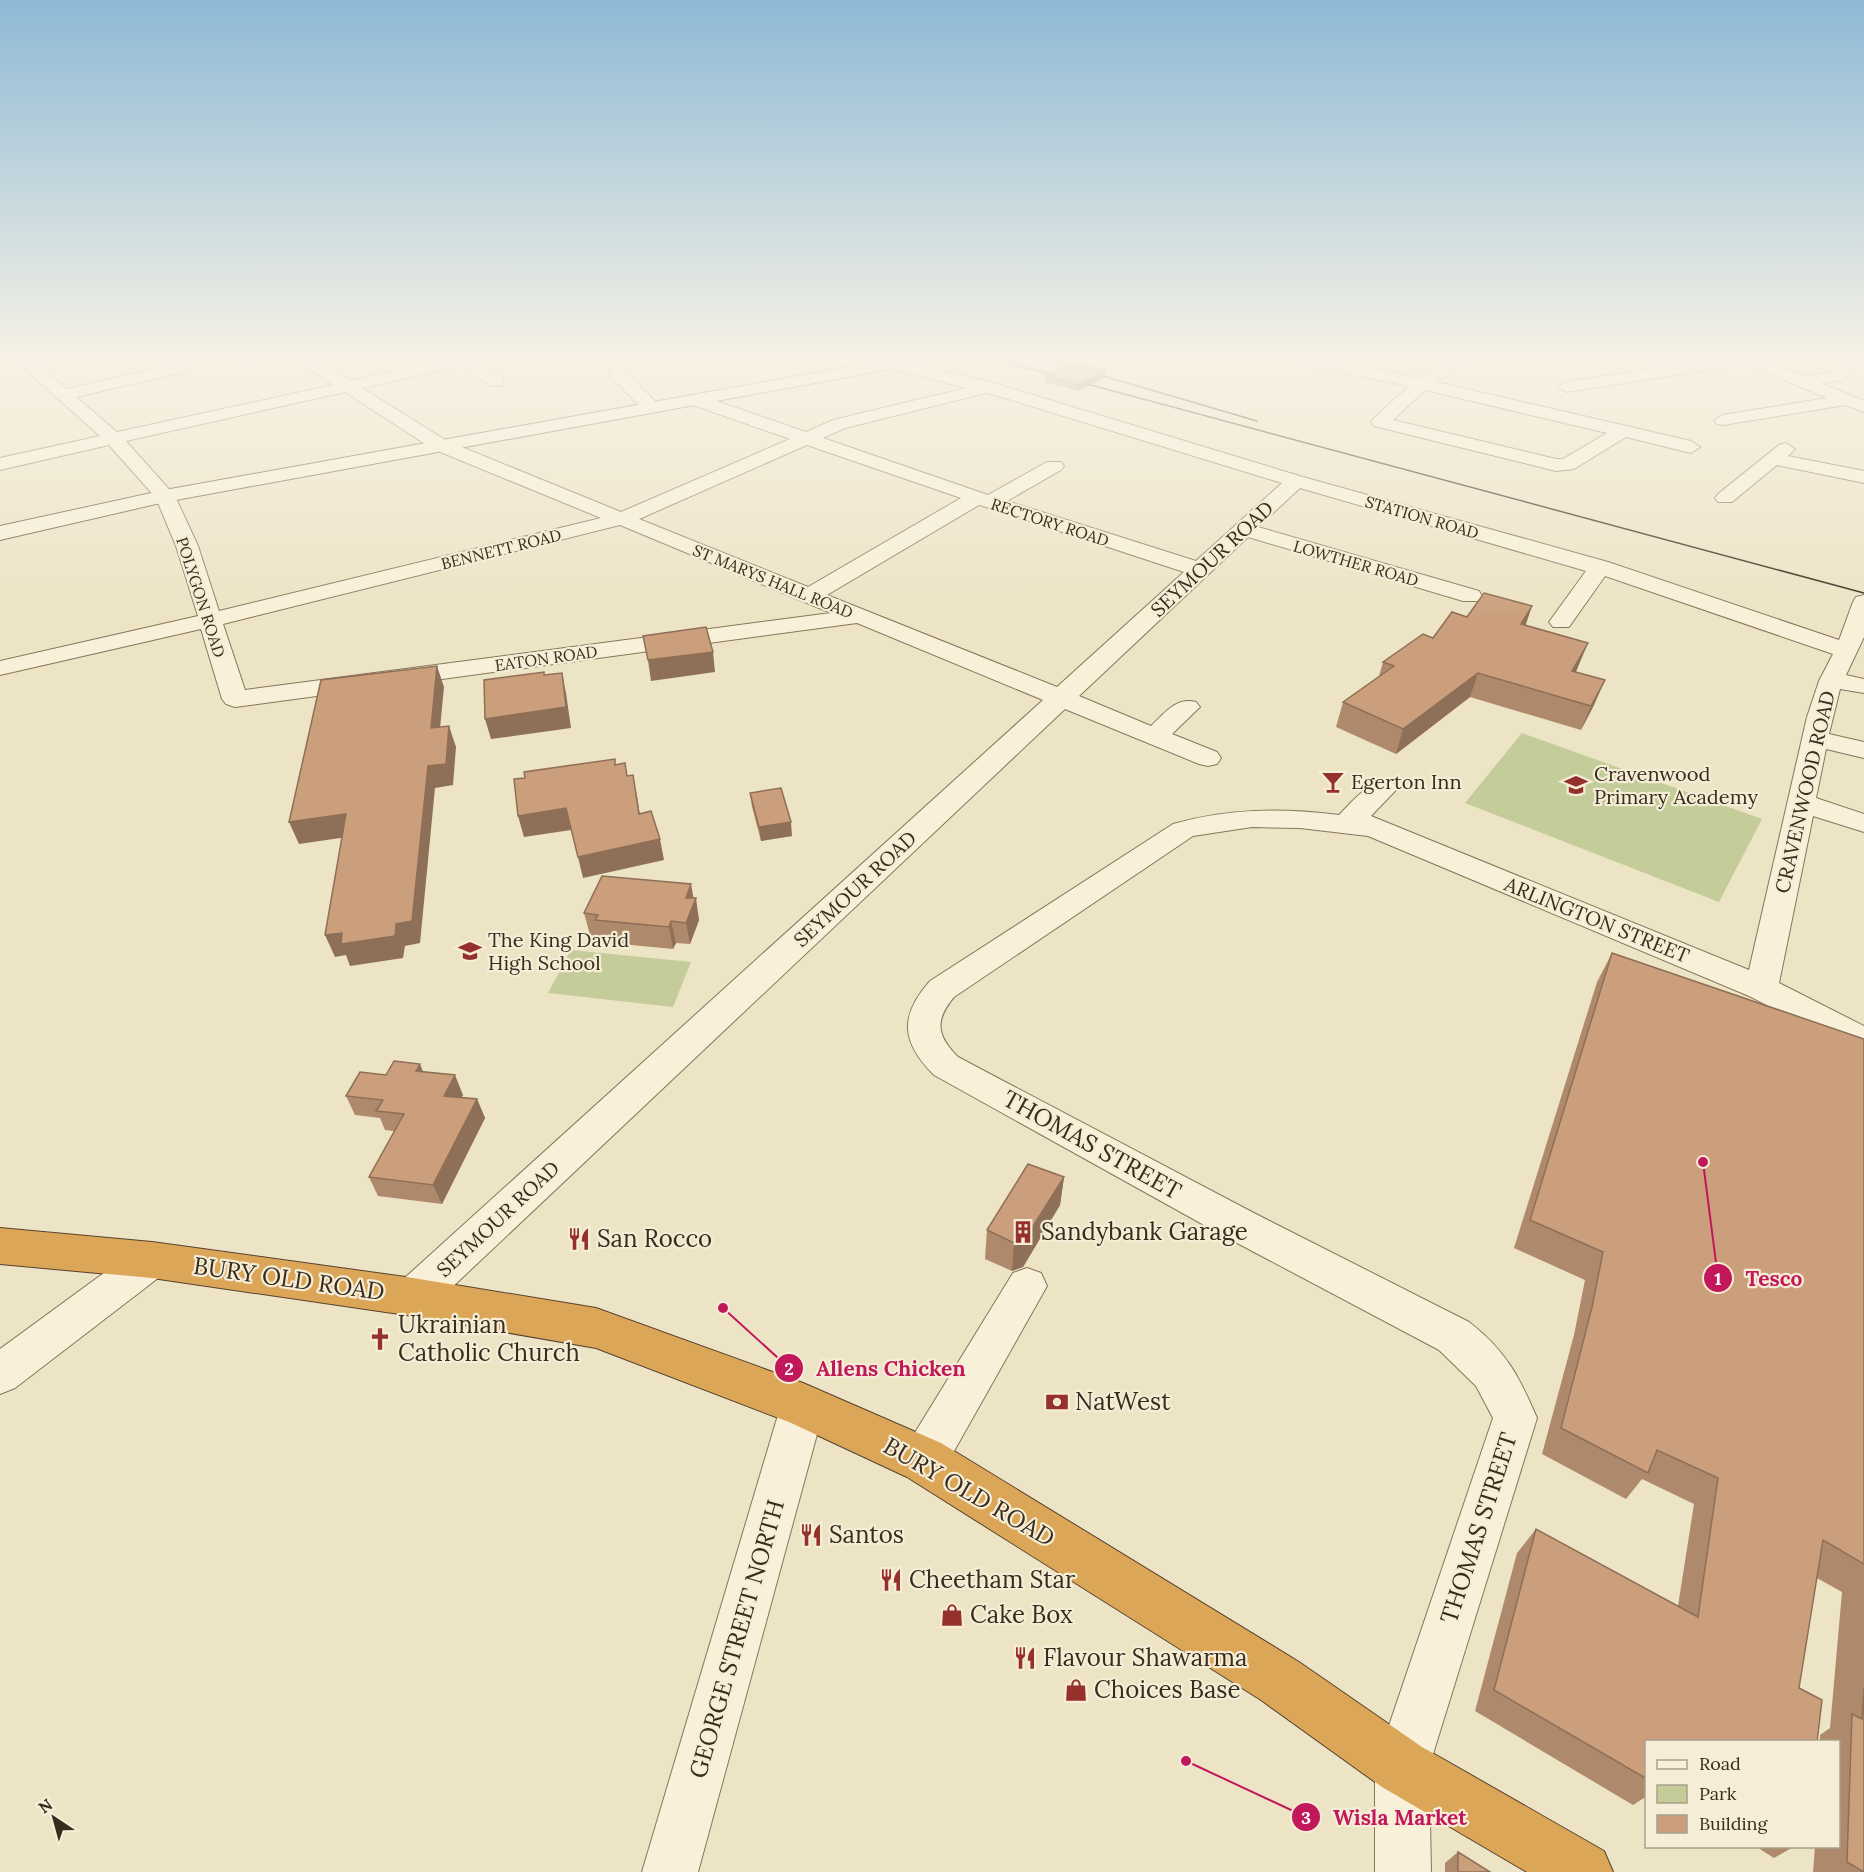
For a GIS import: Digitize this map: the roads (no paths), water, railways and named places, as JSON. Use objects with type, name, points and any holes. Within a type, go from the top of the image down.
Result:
[{"type":"highway","name":"BURY OLD ROAD","points":[[0,1246],[152,1260],[413,1297],[596,1328],[804,1405],[924,1460],[1280,1681],[1402,1767],[1583,1872]]},
{"type":"street","points":[[0,464],[90,443]]},
{"type":"street","name":"POLYGON ROAD","points":[[118,443],[165,496],[187,546],[208,621],[235,699]]},
{"type":"street","name":"ST MARYS HALL ROAD","points":[[437,443],[1208,758]]},
{"type":"street","points":[[0,533],[165,496],[449,443]]},
{"type":"street","name":"BENNETT ROAD","points":[[0,668],[208,621],[621,519],[792,443]]},
{"type":"street","name":"RECTORY ROAD","points":[[819,443],[983,500],[1201,570]]},
{"type":"street","name":"STATION ROAD","points":[[1173,443],[1296,481],[1600,567],[1856,627]]},
{"type":"street","points":[[1467,443],[1556,465],[1567,465],[1603,443]]},
{"type":"street","points":[[1675,443],[1690,447]]},
{"type":"street","points":[[1725,498],[1779,454],[1864,477]]},
{"type":"street","points":[[808,596],[983,500],[1054,466]]},
{"type":"street","name":"SEYMOUR ROAD","points":[[413,1297],[1296,481]]},
{"type":"street","name":"LOWTHER ROAD","points":[[1242,529],[1471,596]]},
{"type":"street","points":[[1561,622],[1600,567]]},
{"type":"street","name":"EATON ROAD","points":[[235,699],[858,616]]},
{"type":"street","name":"CRAVENWOOD ROAD","points":[[1761,987],[1815,739],[1832,680],[1856,627]]},
{"type":"street","points":[[1832,680],[1864,686]]},
{"type":"street","points":[[1154,737],[1187,707]]},
{"type":"street","points":[[1815,739],[1864,750]]},
{"type":"street","points":[[1802,803],[1864,823]]},
{"type":"street","name":"ARLINGTON STREET","points":[[1358,810],[1761,987],[1864,1041]]},
{"type":"street","name":"THOMAS STREET","points":[[1358,810],[1214,821],[1183,830],[942,989],[927,1007],[923,1029],[930,1049],[946,1066],[1236,1224],[1445,1331],[1481,1357],[1500,1380],[1515,1418],[1402,1767],[1403,1872]]},
{"type":"street","points":[[0,1374],[152,1260]]},
{"type":"street","points":[[924,1460],[1027,1286]]},
{"type":"street","name":"GEORGE STREET NORTH","points":[[670,1872],[804,1405]]},
{"type":"tram line","points":[[1308,443],[1864,593]]},
{"type":"place","name":"Egerton Inn","points":[[1333,782]]},
{"type":"place","name":"Cravenwood Primary Academy","points":[[1576,785]]},
{"type":"place","name":"The King David High School","points":[[470,951]]},
{"type":"place","name":"Tesco","points":[[1703,1162]]},
{"type":"place","name":"Sandybank Garage","points":[[1023,1232]]},
{"type":"place","name":"San Rocco","points":[[579,1239]]},
{"type":"place","name":"Allens Chicken","points":[[723,1308]]},
{"type":"place","name":"Ukrainian Catholic Church","points":[[380,1339]]},
{"type":"place","name":"NatWest","points":[[1057,1402]]},
{"type":"place","name":"Santos","points":[[811,1535]]},
{"type":"place","name":"Cheetham Star","points":[[891,1580]]},
{"type":"place","name":"Cake Box","points":[[952,1615]]},
{"type":"place","name":"Flavour Shawarma","points":[[1025,1658]]},
{"type":"place","name":"Choices Base","points":[[1076,1690]]},
{"type":"place","name":"Wisla Market","points":[[1186,1761]]}]
